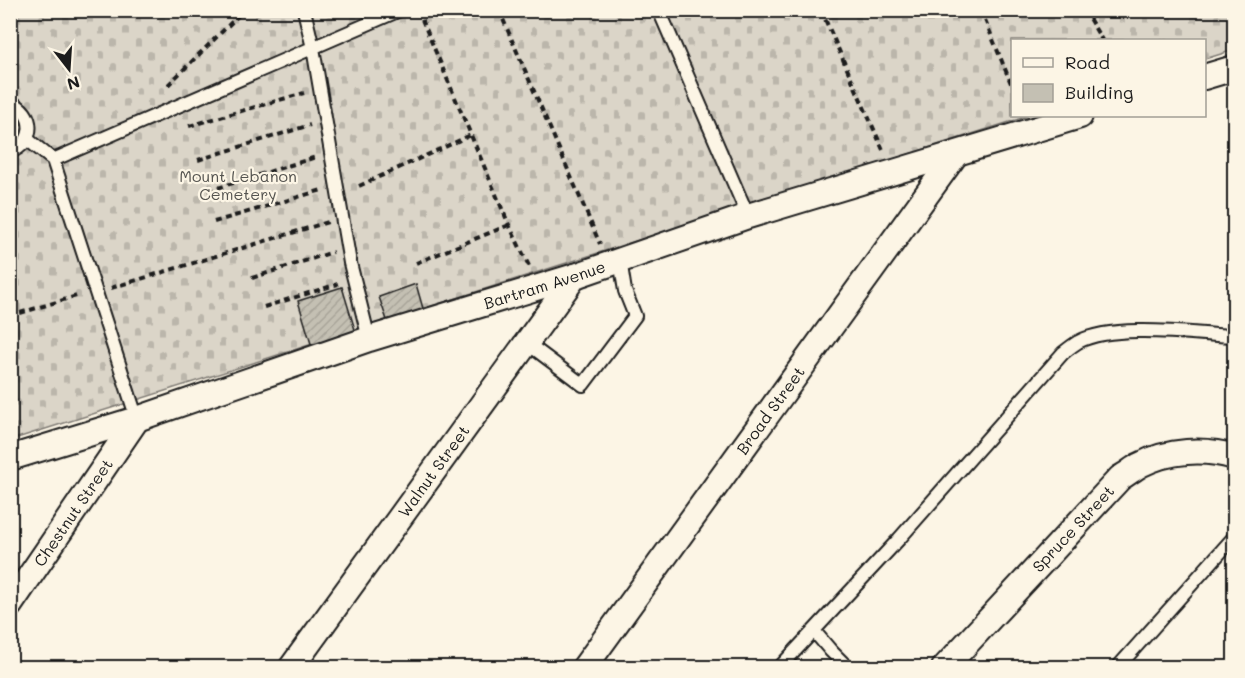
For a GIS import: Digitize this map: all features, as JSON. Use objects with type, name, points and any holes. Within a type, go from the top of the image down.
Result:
[{"type":"street","points":[[1206,77],[1234,68]]},
{"type":"street","name":"Bartram Avenue","points":[[10,458],[137,419],[369,339],[575,276],[611,255],[1077,117]]},
{"type":"street","name":"Broad Street","points":[[584,668],[956,154]]},
{"type":"street","name":"Walnut Street","points":[[291,668],[575,276]]},
{"type":"street","name":"Chestnut Street","points":[[10,605],[137,419]]},
{"type":"street","name":"Spruce Street","points":[[944,668],[1120,478],[1142,464],[1172,454],[1220,453],[1234,457]]},
{"type":"lane","points":[[53,160],[400,10]]},
{"type":"lane","points":[[659,10],[748,216]]},
{"type":"lane","points":[[304,12],[313,48],[354,279],[369,339]]},
{"type":"lane","points":[[10,102],[22,108],[28,118],[30,128],[27,139],[21,147],[10,152]]},
{"type":"lane","points":[[27,139],[53,160],[137,419]]},
{"type":"lane","points":[[527,343],[583,385],[635,316],[611,255]]},
{"type":"lane","points":[[779,668],[899,539],[1063,352],[1079,342],[1098,335],[1123,331],[1234,336]]},
{"type":"lane","points":[[1116,668],[1234,537]]},
{"type":"lane","points":[[814,631],[848,668]]},
{"type":"path","points":[[168,85],[244,10]]},
{"type":"path","points":[[418,10],[509,225],[531,271]]},
{"type":"path","points":[[499,10],[611,255]]},
{"type":"path","points":[[821,10],[887,158]]},
{"type":"path","points":[[981,10],[1011,84]]},
{"type":"path","points":[[1084,10],[1101,39]]},
{"type":"path","points":[[1088,18],[1099,10]]},
{"type":"path","points":[[189,126],[320,88]]},
{"type":"path","points":[[198,160],[325,121]]},
{"type":"path","points":[[359,186],[471,135]]},
{"type":"path","points":[[208,190],[331,152]]},
{"type":"path","points":[[213,222],[337,185]]},
{"type":"path","points":[[10,316],[342,218]]},
{"type":"path","points":[[416,263],[509,225]]},
{"type":"path","points":[[252,278],[348,247]]},
{"type":"path","points":[[264,308],[354,279]]},
{"type":"green space","name":"Mount Lebanon Cemetery","points":[[11,11],[1234,11],[1234,50],[1206,59],[1206,39],[1011,39],[1011,117],[1025,117],[11,440]]},
{"type":"building","points":[[416,284],[424,312],[388,323],[379,297]]},
{"type":"building","points":[[342,287],[356,333],[312,347],[298,301]]}]
